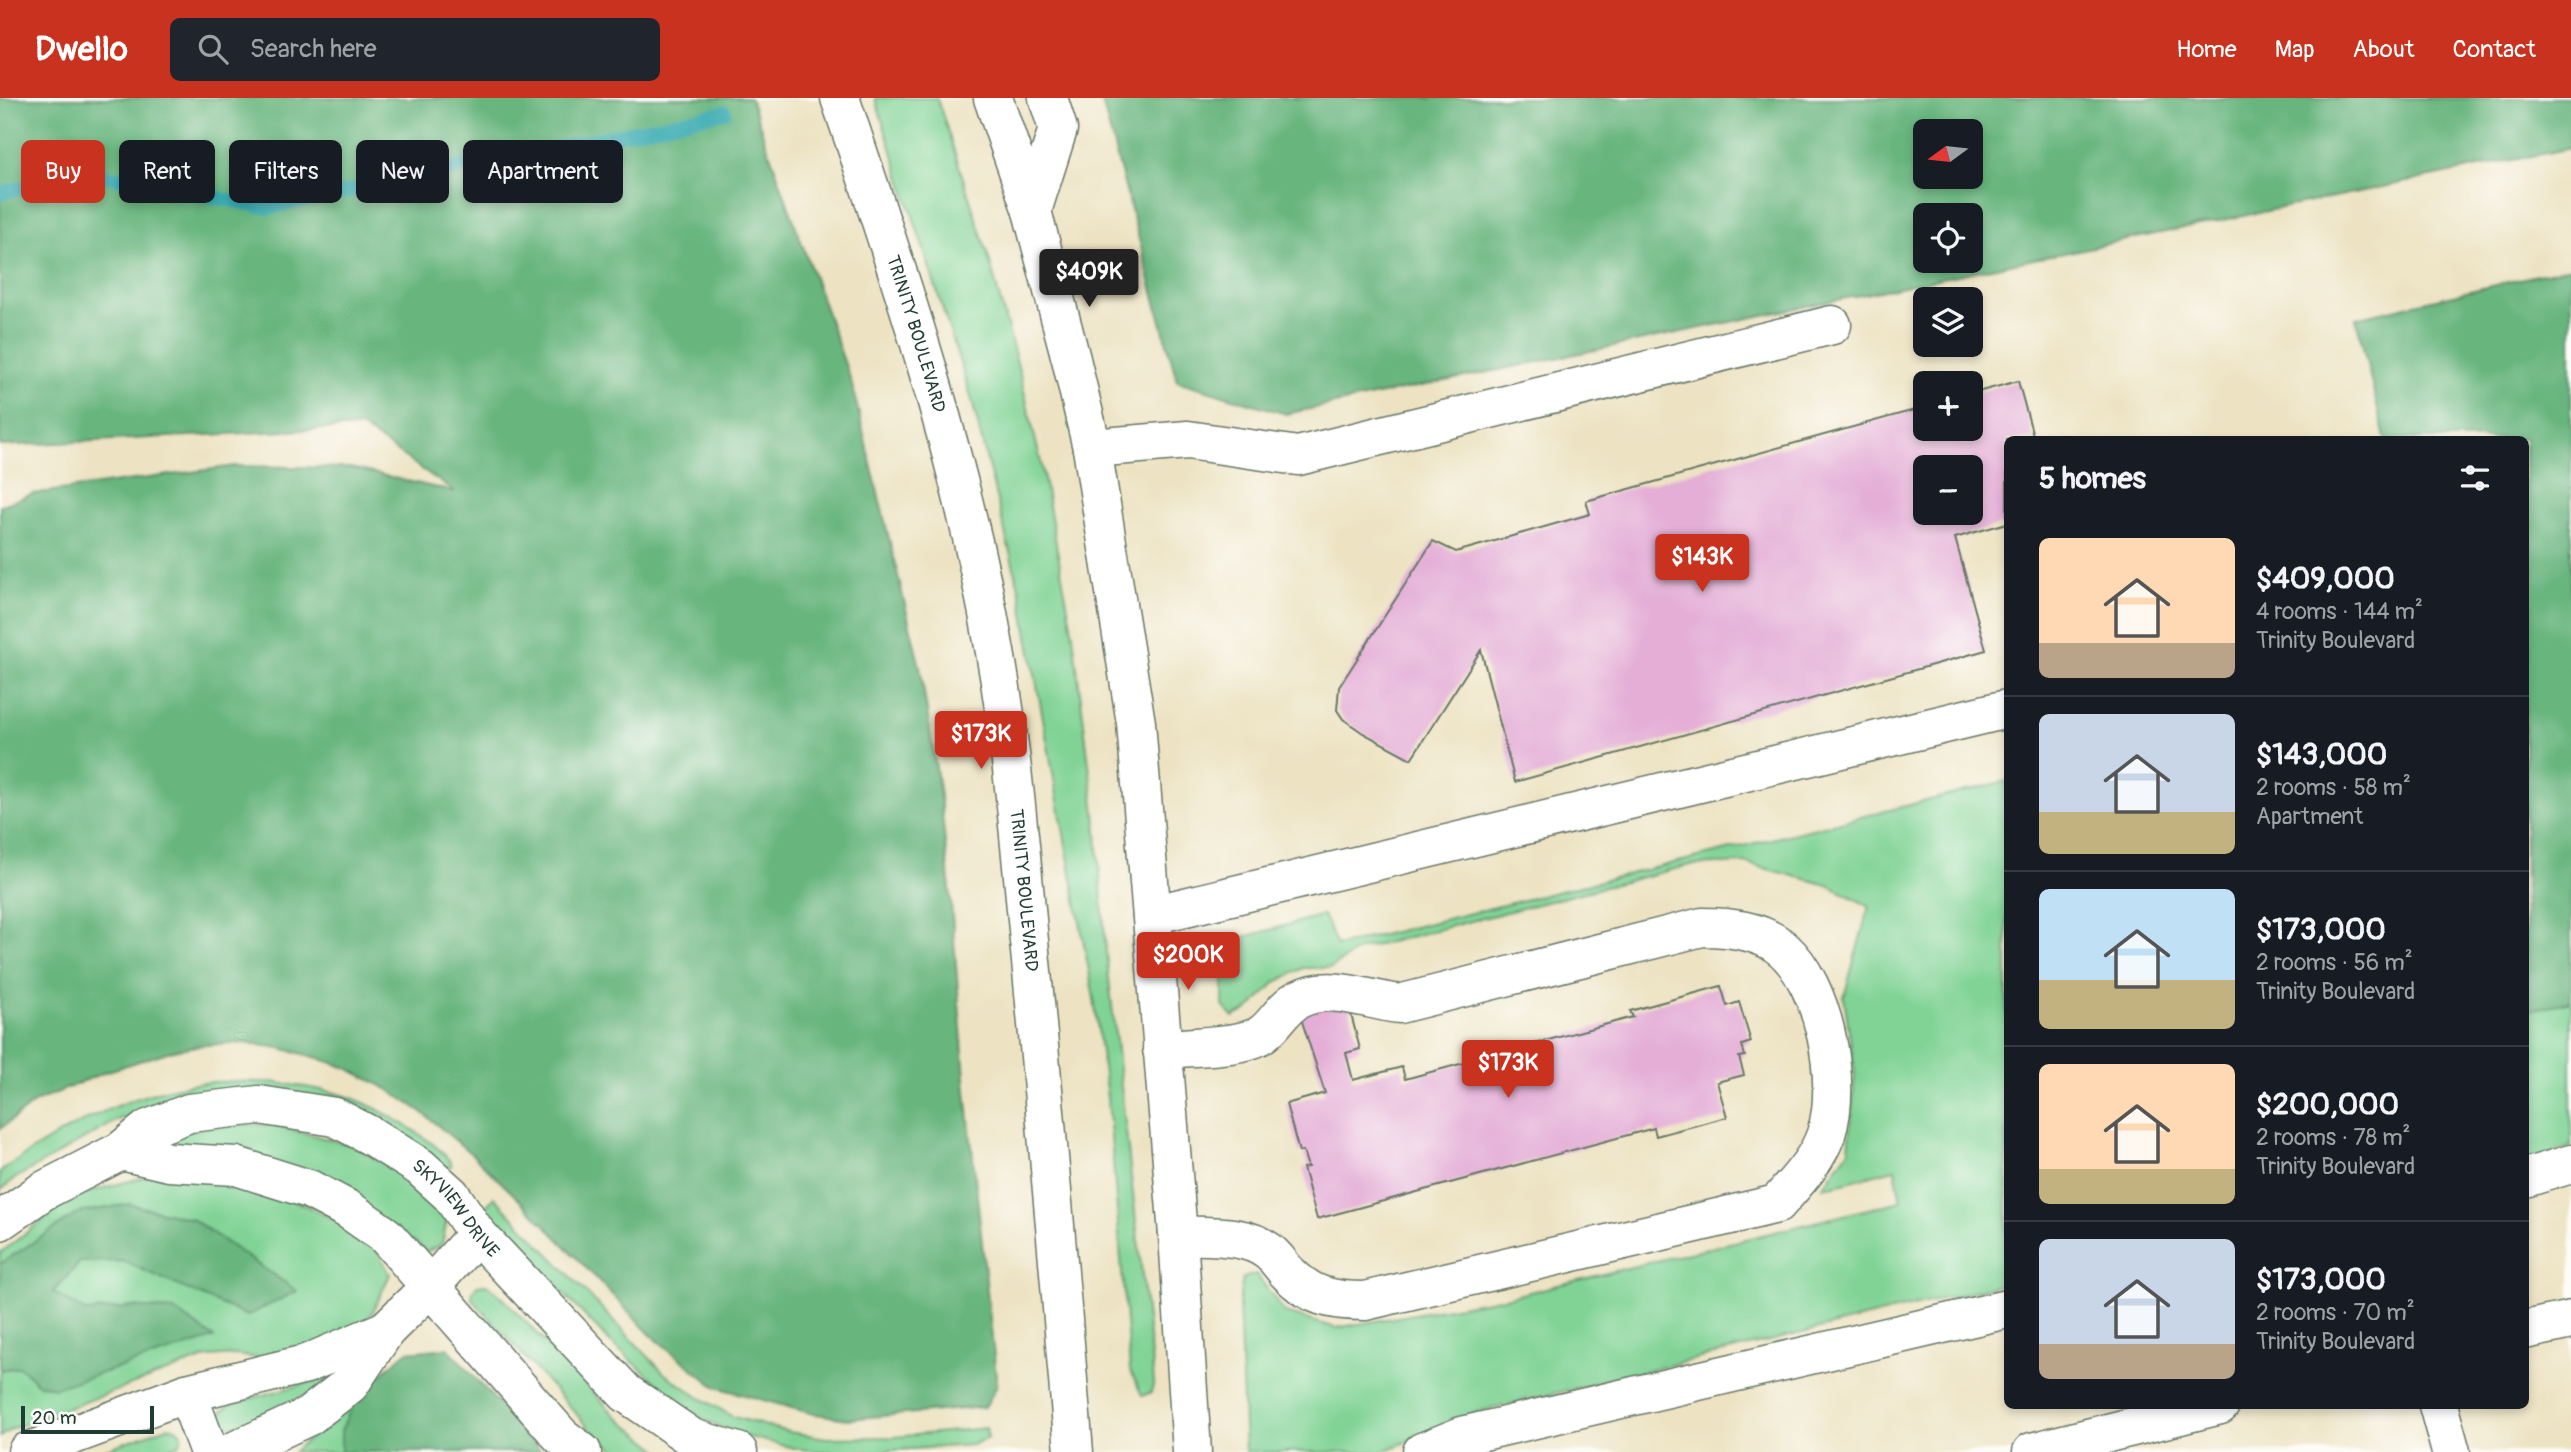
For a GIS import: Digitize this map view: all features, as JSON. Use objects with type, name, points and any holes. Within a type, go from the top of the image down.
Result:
[{"type":"main road","name":"TRINITY BOULEVARD","points":[[840,98],[898,271],[961,488],[995,652],[1019,838],[1036,1005],[1074,1452]]},
{"type":"main road","points":[[993,98],[1031,211],[1092,448],[1136,723],[1178,1236],[1192,1452]]},
{"type":"main road","points":[[1031,211],[1058,129],[1048,98]]},
{"type":"main road","points":[[1092,448],[1188,440],[1298,456],[1832,325]]},
{"type":"main road","points":[[1152,915],[2004,710]]},
{"type":"main road","points":[[1162,1049],[1236,1042],[1258,1037],[1298,999],[1322,993],[1342,991],[1372,1001],[1399,1004],[1702,927],[1726,927],[1756,934],[1781,947],[1801,968],[1815,994],[1829,1055],[1831,1094],[1826,1133],[1811,1164],[1777,1204],[1365,1301],[1337,1301],[1314,1294],[1289,1274],[1269,1251],[1245,1240],[1178,1236]]},
{"type":"main road","name":"SKYVIEW DRIVE","points":[[0,1221],[43,1191],[121,1151],[148,1129],[189,1113],[260,1105],[335,1117],[421,1167],[451,1195],[477,1234],[625,1393],[692,1438],[738,1452]]},
{"type":"main road","points":[[121,1151],[169,1162],[236,1166],[309,1189],[349,1210],[386,1236],[561,1436],[582,1452]]},
{"type":"main road","points":[[2529,1177],[2571,1164]]},
{"type":"main road","points":[[232,1452],[309,1416],[350,1384],[386,1330],[431,1286],[477,1234]]},
{"type":"main road","points":[[1422,1452],[1462,1436],[2004,1310]]},
{"type":"main road","points":[[2529,1329],[2571,1320]]},
{"type":"main road","points":[[27,1452],[187,1392],[306,1364],[386,1330]]},
{"type":"main road","points":[[187,1392],[209,1452]]},
{"type":"main road","points":[[2032,1452],[2204,1409]]},
{"type":"main road","points":[[2439,1409],[2451,1452]]},
{"type":"green space","points":[[0,98],[750,98],[851,381],[920,667],[939,787],[950,889],[966,1091],[997,1385],[985,1407],[847,1419],[810,1413],[716,1387],[652,1336],[543,1223],[475,1157],[422,1112],[386,1088],[347,1068],[318,1058],[280,1048],[243,1043],[202,1045],[174,1050],[105,1072],[35,1102],[0,1129],[0,506],[32,494],[235,466],[351,468],[455,492],[361,427],[0,446]]},
{"type":"green space","points":[[875,98],[937,98],[988,255],[1041,463],[1073,635],[1096,821],[1106,952],[1154,1382],[1151,1393],[1142,1395],[1130,1370],[1109,1112],[1094,999],[1020,592],[971,397]]},
{"type":"green space","points":[[1101,98],[2571,98],[2571,148],[1983,270],[1983,203],[1913,203],[1913,273],[1967,273],[1286,414],[1177,381]]},
{"type":"green space","points":[[2571,267],[2571,1001],[2529,1010],[2529,436],[2384,436],[2356,318]]},
{"type":"green space","points":[[2004,782],[2004,1284],[1474,1413],[1382,1452],[1245,1452],[1239,1303],[1243,1278],[1256,1274],[1285,1313],[1336,1328],[1505,1298],[1901,1201],[1895,1169],[1823,1187],[1849,1150],[1855,1073],[1844,997],[1869,906],[1828,885],[1745,863],[1690,865],[1358,950],[1331,968],[1303,968],[1276,982],[1249,1009],[1233,1017],[1223,1006],[1223,943],[1323,915],[1337,946]]},
{"type":"green space","points":[[2571,1001],[2571,1147],[2529,1161],[2529,1010]]},
{"type":"green space","points":[[272,1082],[317,1089],[355,1099],[419,1134],[445,1155],[452,1165],[445,1170],[207,1096],[120,1119],[14,1179],[0,1191],[0,1172],[71,1128],[122,1104],[148,1095],[202,1083]]},
{"type":"green space","points":[[221,1124],[274,1125],[354,1146],[430,1192],[447,1220],[442,1244],[426,1252],[415,1242],[149,1147],[152,1135]]},
{"type":"green space","points":[[163,1172],[254,1183],[368,1234],[390,1274],[372,1314],[332,1348],[265,1359],[236,1355],[208,1357],[13,1428],[0,1437],[0,1253],[74,1196]]},
{"type":"green space","points":[[494,1197],[665,1374],[734,1417],[789,1432],[826,1438],[894,1437],[986,1428],[988,1438],[972,1445],[828,1452],[798,1449],[741,1435],[695,1416],[609,1341],[483,1210]]},
{"type":"green space","points":[[129,1204],[192,1219],[297,1291],[247,1316],[123,1261],[80,1262],[53,1292],[87,1312],[133,1307],[174,1310],[214,1338],[54,1388],[37,1383],[20,1367],[0,1370],[0,1264],[78,1213]]},
{"type":"green space","points":[[486,1284],[501,1296],[614,1414],[662,1452],[619,1452],[591,1430],[472,1299],[472,1292],[477,1285]]},
{"type":"green space","points":[[448,1348],[542,1452],[341,1452],[341,1431],[358,1393],[407,1352]]},
{"type":"green space","points":[[332,1376],[339,1381],[270,1414],[231,1426],[224,1424],[221,1419],[220,1413],[231,1404]]},
{"type":"green space","points":[[358,1393],[341,1431],[341,1452],[293,1452],[330,1421]]},
{"type":"green space","points":[[167,1427],[176,1428],[182,1434],[180,1444],[158,1452],[98,1452]]},
{"type":"building","points":[[2018,381],[2033,436],[2004,436],[2004,524],[1955,538],[1986,650],[1515,782],[1481,650],[1411,759],[1343,719],[1337,710],[1339,687],[1433,541],[1456,552],[1590,514],[1586,501],[1913,410],[1913,441],[1983,441],[1983,390]]},
{"type":"building","points":[[1721,986],[1727,1006],[1739,1002],[1751,1042],[1742,1045],[1745,1056],[1739,1057],[1744,1075],[1717,1082],[1727,1117],[1656,1136],[1654,1128],[1317,1219],[1303,1168],[1308,1167],[1303,1151],[1299,1152],[1286,1104],[1325,1093],[1299,1012],[1347,999],[1360,1049],[1346,1053],[1353,1080],[1402,1067],[1405,1079],[1633,1017],[1630,1011]]},
{"type":"waterway","points":[[0,193],[87,172],[268,208],[725,112]]}]
